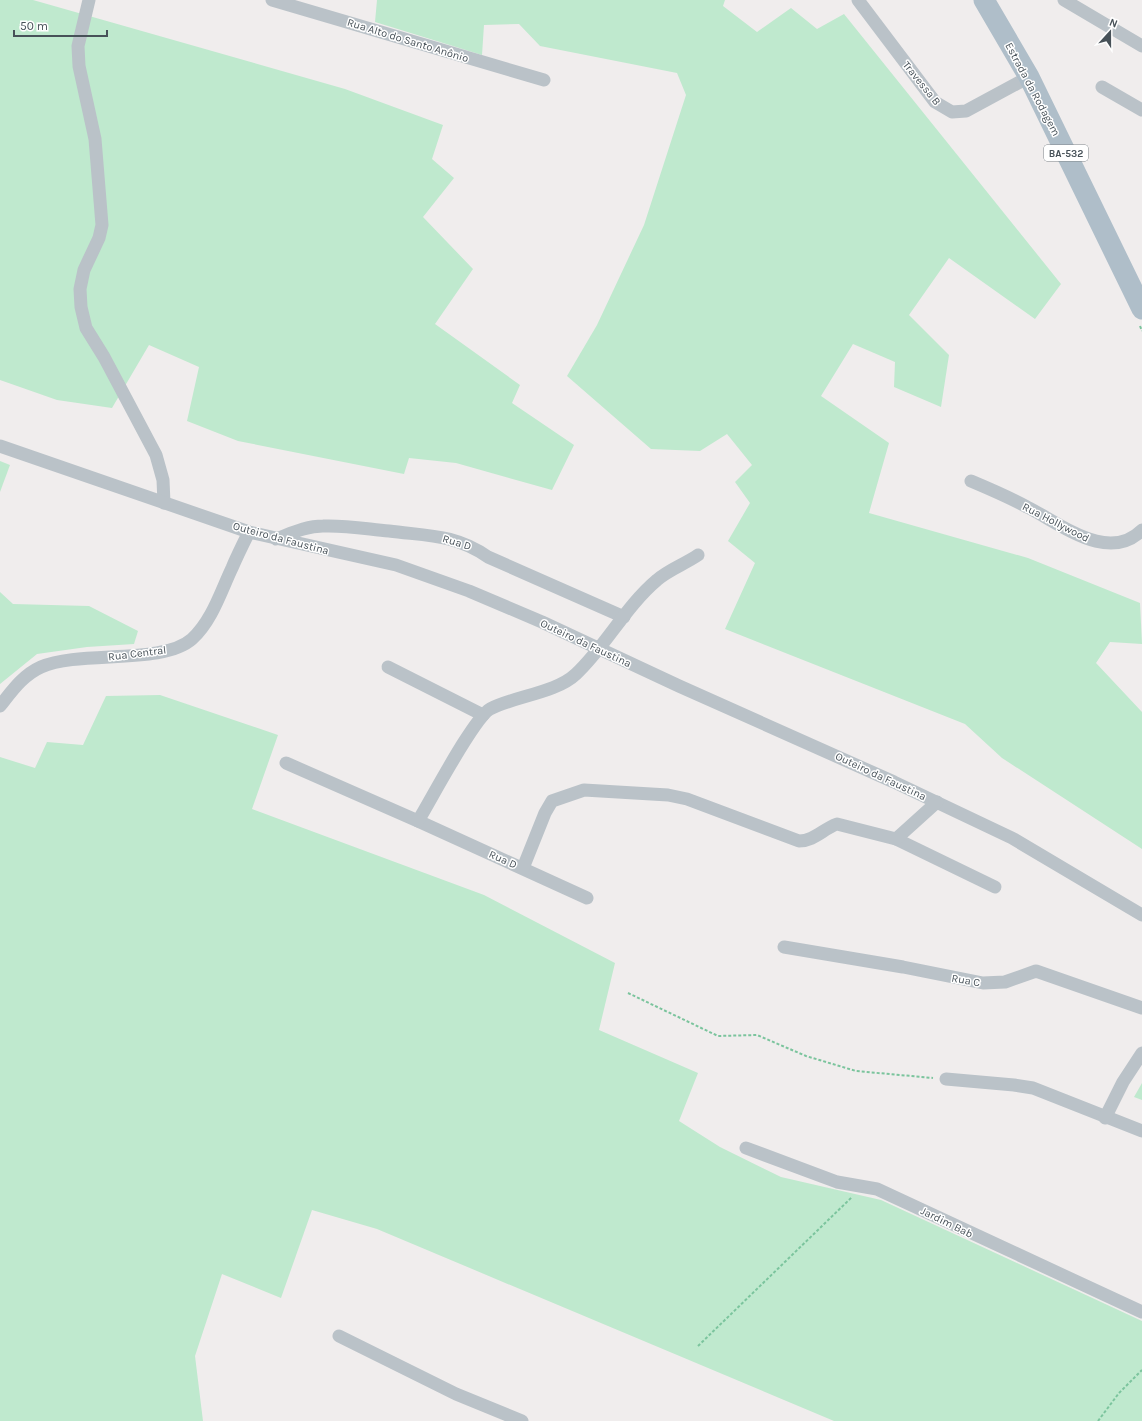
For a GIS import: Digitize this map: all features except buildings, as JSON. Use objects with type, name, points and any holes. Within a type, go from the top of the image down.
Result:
[{"type":"main road","name":"Estrada da Rodagem","points":[[984,0],[1030,77],[1142,309]]},
{"type":"street","points":[[89,0],[78,46],[79,66],[95,139],[102,224],[99,238],[84,270],[80,289],[81,307],[86,328],[104,357],[156,454],[163,480],[164,503]]},
{"type":"street","name":"Travessa B","points":[[858,0],[935,102],[952,112],[966,111],[1030,77]]},
{"type":"street","points":[[1064,0],[1142,46]]},
{"type":"street","name":"Rua Alto do Santo Anônio","points":[[277,1],[544,80]]},
{"type":"street","points":[[1102,87],[1142,110]]},
{"type":"street","name":"Outeiro da Faustina","points":[[0,446],[249,532],[396,565],[469,591],[600,648],[679,686],[937,802],[1023,844],[1142,915]]},
{"type":"street","name":"Rua Hollywood","points":[[971,481],[1020,502],[1080,536],[1093,541],[1117,543],[1134,537],[1142,530]]},
{"type":"street","name":"Rua D","points":[[276,539],[302,528],[322,526],[358,527],[447,538],[472,546],[488,557],[624,617]]},
{"type":"street","name":"Rua Central","points":[[0,706],[22,679],[42,666],[72,660],[159,652],[173,649],[189,641],[210,615],[249,532]]},
{"type":"street","points":[[418,821],[469,735],[483,715],[501,704],[566,682],[575,675],[600,648],[643,594],[658,579],[698,555]]},
{"type":"street","points":[[388,667],[483,715]]},
{"type":"street","name":"Rua D","points":[[286,763],[587,898]]},
{"type":"street","points":[[523,868],[544,814],[552,801],[584,790],[668,795],[688,799],[799,841],[807,841],[814,838],[837,824],[896,839],[995,888]]},
{"type":"street","points":[[896,839],[937,802]]},
{"type":"street","name":"Rua C","points":[[784,947],[903,967],[983,983],[1005,982],[1036,971],[1093,989],[1142,1008]]},
{"type":"street","points":[[1105,1118],[1123,1082],[1142,1054]]},
{"type":"street","points":[[946,1079],[1033,1088],[1105,1118],[1142,1131]]},
{"type":"street","name":"Jardim Bab","points":[[746,1148],[837,1182],[877,1189],[890,1194],[1004,1249],[1142,1312]]},
{"type":"street","points":[[339,1336],[456,1394],[522,1421]]},
{"type":"path","points":[[628,993],[718,1036],[756,1035],[806,1056],[856,1071],[946,1079]]},
{"type":"path","points":[[698,1346],[862,1187]]},
{"type":"path","points":[[1098,1421],[1119,1393],[1142,1370]]},
{"type":"green space","points":[[0,0],[33,0],[345,89],[443,125],[432,159],[454,178],[423,217],[473,269],[435,324],[520,385],[512,403],[574,445],[552,490],[456,463],[409,458],[404,474],[238,441],[187,421],[199,367],[149,345],[112,408],[57,400],[0,380]]},
{"type":"green space","points":[[377,0],[725,0],[723,6],[757,32],[791,8],[817,29],[844,14],[1061,284],[1035,319],[949,258],[909,315],[949,355],[941,407],[894,387],[895,362],[853,344],[821,396],[889,443],[869,513],[1028,558],[1140,603],[1142,644],[1110,642],[1096,663],[1142,712],[1142,849],[1002,758],[965,724],[725,629],[755,563],[728,541],[750,503],[735,482],[752,465],[727,434],[700,451],[651,449],[567,376],[597,325],[644,225],[686,95],[677,73],[540,46],[519,24],[484,25],[482,55],[375,22]]},
{"type":"green space","points":[[0,461],[10,465],[0,492]]},
{"type":"green space","points":[[0,592],[13,604],[89,606],[138,631],[134,644],[87,647],[37,654],[0,684]]},
{"type":"green space","points":[[160,695],[278,735],[252,809],[484,895],[615,963],[599,1030],[698,1073],[679,1121],[720,1147],[781,1177],[881,1200],[1142,1321],[1142,1421],[834,1421],[377,1229],[312,1210],[281,1298],[222,1274],[195,1356],[203,1421],[0,1421],[0,757],[35,768],[47,742],[83,745],[106,696]]},
{"type":"green space","points":[[1142,1083],[1142,1100],[1134,1097]]}]
